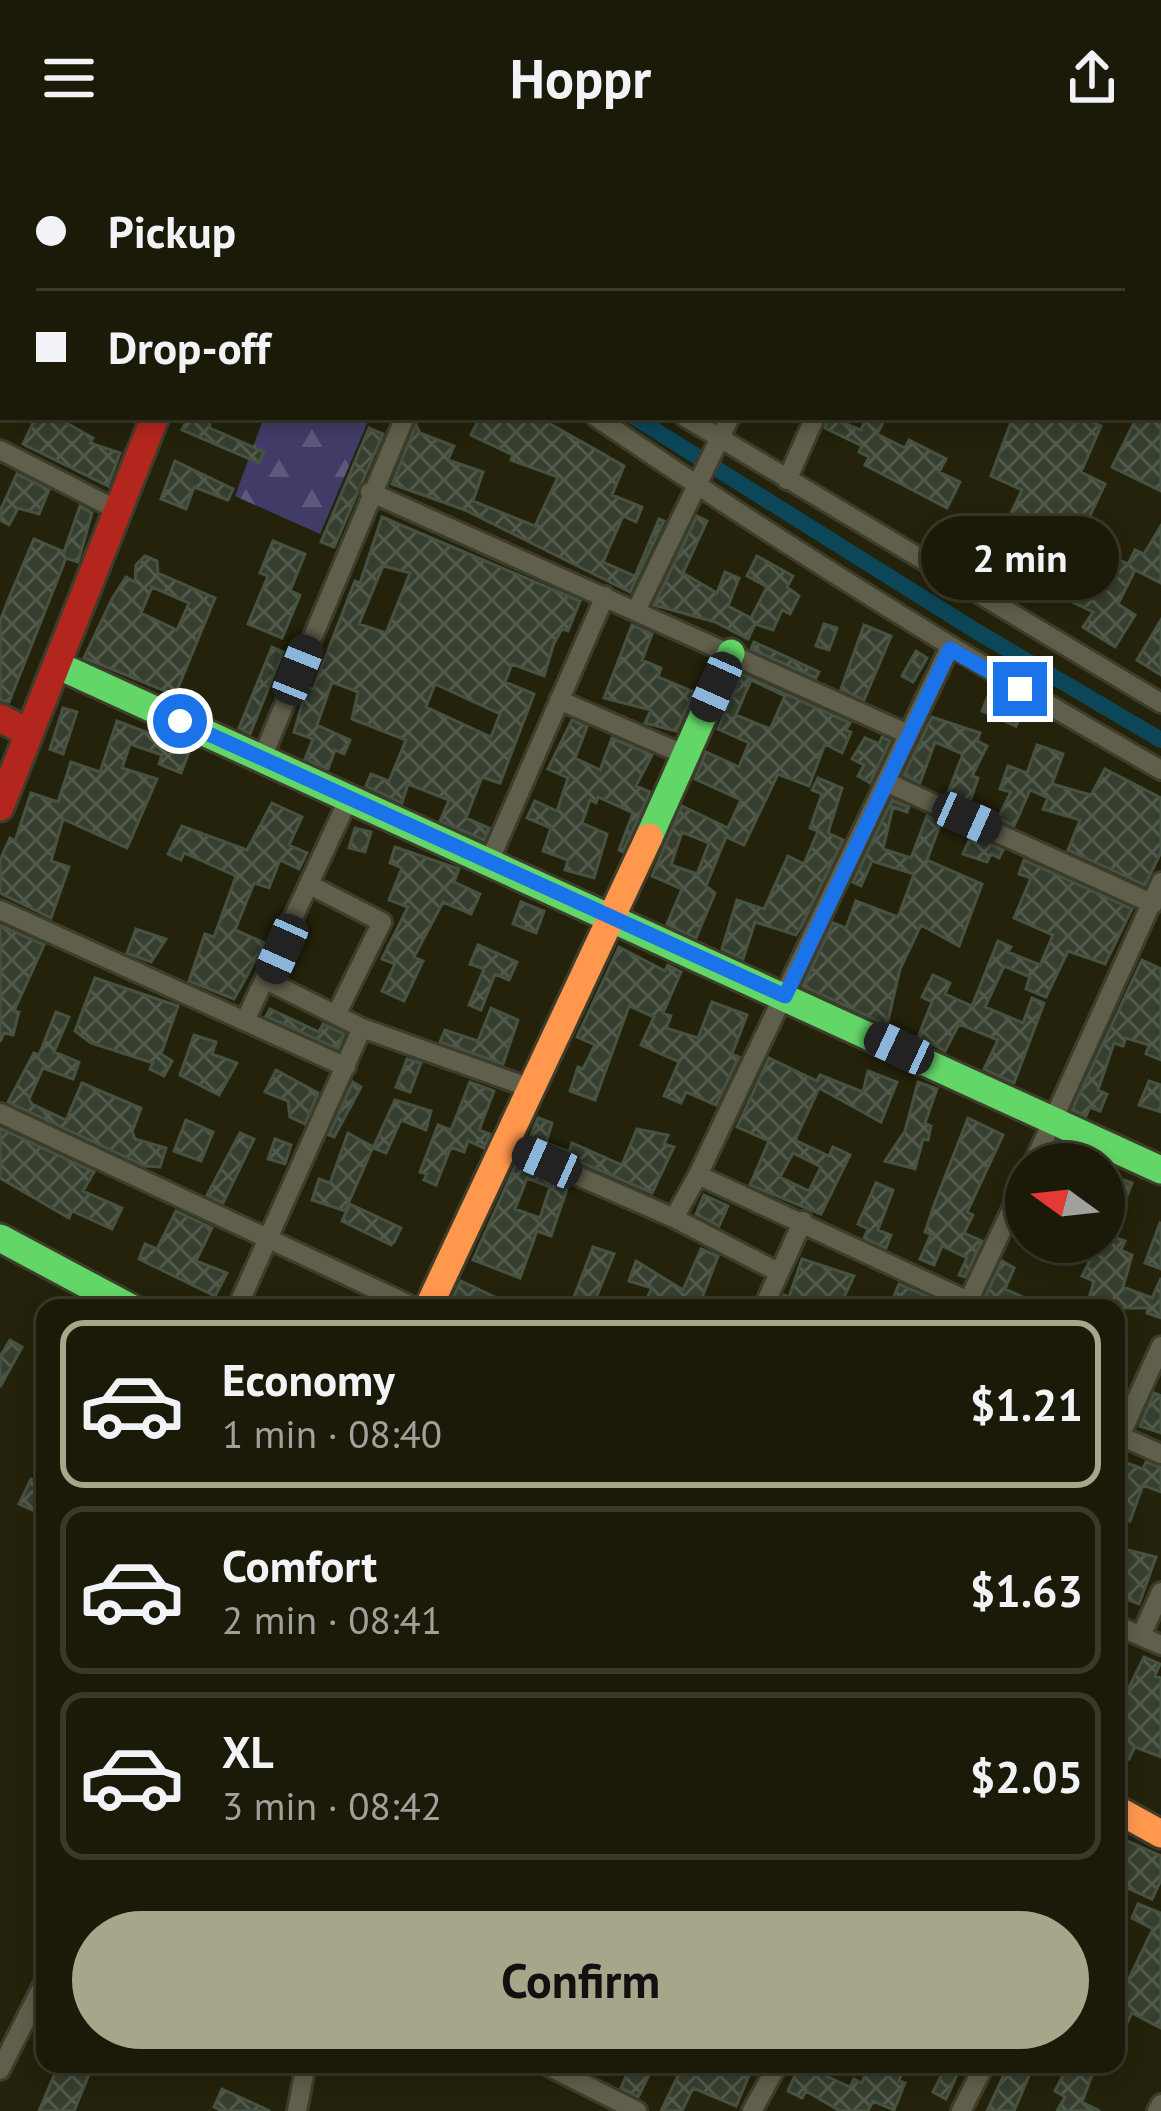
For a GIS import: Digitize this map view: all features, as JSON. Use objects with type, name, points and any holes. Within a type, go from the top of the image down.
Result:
[{"type":"street","points":[[0,807],[154,420]]},
{"type":"street","points":[[262,758],[404,420]]},
{"type":"street","points":[[601,420],[699,477],[950,649],[1161,770]]},
{"type":"street","points":[[688,420],[716,445],[787,480],[1161,703]]},
{"type":"street","points":[[637,609],[728,420]]},
{"type":"street","points":[[787,480],[813,420]]},
{"type":"street","points":[[0,450],[118,511]]},
{"type":"street","points":[[370,492],[908,734]]},
{"type":"street","points":[[490,862],[605,596]]},
{"type":"street","points":[[674,1218],[950,649]]},
{"type":"street","points":[[432,1299],[613,918],[731,653]]},
{"type":"street","points":[[57,665],[1161,1170]]},
{"type":"street","points":[[559,700],[685,755]]},
{"type":"street","points":[[0,718],[29,733]]},
{"type":"street","points":[[886,782],[1153,904]]},
{"type":"street","points":[[245,1021],[268,981],[349,798]]},
{"type":"street","points":[[1043,1143],[1161,882]]},
{"type":"street","points":[[310,885],[382,922],[337,1015]]},
{"type":"street","points":[[0,910],[346,1066]]},
{"type":"street","points":[[268,981],[362,1028],[533,1088]]},
{"type":"street","points":[[241,1299],[362,1028]]},
{"type":"street","points":[[0,1113],[397,1299]]},
{"type":"street","points":[[505,1144],[674,1218],[778,1272]]},
{"type":"street","points":[[698,1175],[957,1299]]},
{"type":"street","points":[[767,1299],[802,1221]]},
{"type":"street","points":[[969,1299],[1005,1223]]},
{"type":"street","points":[[0,1238],[114,1299]]},
{"type":"street","points":[[1125,1425],[1154,1383],[1161,1346]]},
{"type":"street","points":[[1125,1438],[1161,1454]]},
{"type":"street","points":[[1141,1636],[1161,1592]]},
{"type":"street","points":[[1125,1629],[1161,1645]]},
{"type":"street","points":[[1125,1815],[1161,1834]]},
{"type":"street","points":[[0,2070],[36,1999]]},
{"type":"street","points":[[297,2111],[304,2073]]},
{"type":"street","points":[[562,2073],[637,2111]]},
{"type":"street","points":[[584,2084],[590,2073]]},
{"type":"street","points":[[752,2111],[773,2073]]},
{"type":"street","points":[[961,2111],[980,2073]]},
{"type":"green space","points":[[263,420],[369,420],[320,534],[235,496]]},
{"type":"building","points":[[35,420],[61,420],[93,438],[90,443],[120,453],[108,486],[23,444]]},
{"type":"building","points":[[187,420],[209,420],[210,428],[264,452],[259,463],[182,430]]},
{"type":"building","points":[[478,420],[543,420],[624,466],[612,495],[642,507],[636,522],[623,516],[603,562],[635,576],[659,519],[664,521],[630,592],[465,510],[392,484],[416,425],[420,433],[454,446],[448,460],[483,472],[473,501],[535,526],[558,477],[511,460],[513,455],[471,435]]},
{"type":"building","points":[[827,420],[861,430],[866,420],[884,420],[877,434],[905,448],[909,440],[946,459],[939,472],[960,482],[947,508],[865,465],[869,457],[859,452],[862,446],[825,428]]},
{"type":"building","points":[[1012,420],[1076,424],[1088,420],[1101,426],[1081,472],[1105,484],[1085,526],[1109,537],[1102,552],[1128,564],[1135,550],[1144,554],[1161,526],[1161,583],[1135,570],[1118,604],[1135,615],[1115,647],[1083,627],[1093,612],[1000,567],[996,575],[984,570],[1022,490],[991,476]]},
{"type":"building","points":[[1136,420],[1161,420],[1161,491],[1112,467]]},
{"type":"building","points":[[369,428],[383,434],[334,547],[321,542]]},
{"type":"building","points":[[175,461],[233,489],[228,500],[194,487],[186,509],[161,499]]},
{"type":"building","points":[[17,474],[49,490],[39,514],[18,508],[9,525],[0,520],[0,511]]},
{"type":"building","points":[[80,506],[92,513],[78,562],[66,558],[9,702],[0,700],[0,621],[9,598],[34,539],[64,552]]},
{"type":"building","points":[[697,516],[707,521],[683,573],[717,593],[725,572],[739,578],[728,606],[751,618],[767,587],[747,576],[757,556],[793,576],[787,587],[799,596],[790,614],[782,610],[773,630],[755,624],[748,639],[715,622],[654,605]]},
{"type":"building","points":[[382,517],[580,601],[568,631],[562,629],[554,643],[544,676],[512,664],[505,682],[534,694],[500,783],[482,777],[466,818],[489,828],[484,840],[440,821],[449,800],[408,784],[402,803],[366,786],[371,774],[389,781],[406,740],[352,719],[358,692],[332,682],[317,725],[350,740],[344,754],[335,750],[328,769],[305,759],[313,739],[294,732],[307,687],[313,689],[355,581],[360,583]],"holes":[[[383,566],[410,573],[386,633],[359,624]],[[435,684],[500,714],[491,737],[426,707]]]},
{"type":"building","points":[[273,541],[305,554],[290,591],[300,595],[282,638],[248,624],[268,576],[260,573]]},
{"type":"building","points":[[145,556],[157,561],[158,573],[215,598],[175,695],[84,658],[126,577],[135,582],[136,565]],"holes":[[[152,587],[189,603],[177,630],[141,613]]]},
{"type":"building","points":[[1161,620],[1161,675],[1137,660]]},
{"type":"building","points":[[824,624],[837,628],[829,650],[816,646]]},
{"type":"building","points":[[632,625],[652,634],[642,660],[661,668],[658,677],[694,692],[676,731],[645,723],[651,710],[604,698]]},
{"type":"building","points":[[864,625],[891,636],[864,700],[841,689]]},
{"type":"building","points":[[754,642],[819,672],[816,678],[751,649]]},
{"type":"building","points":[[272,647],[283,652],[250,734],[239,728]]},
{"type":"building","points":[[916,651],[927,658],[913,682],[902,676]]},
{"type":"building","points":[[741,674],[850,723],[846,730],[851,732],[842,753],[825,744],[809,786],[778,774],[744,845],[726,837],[706,886],[715,893],[696,938],[667,924],[682,889],[652,876],[682,806],[728,828],[741,800],[695,779],[706,752],[739,767],[749,743],[718,729]],"holes":[[[751,680],[785,696],[770,729],[736,715]],[[682,832],[709,843],[697,874],[671,865]]]},
{"type":"building","points":[[988,696],[1023,711],[1016,726],[982,711]]},
{"type":"building","points":[[63,708],[77,712],[63,754],[50,749]]},
{"type":"building","points":[[932,717],[980,733],[977,741],[987,746],[972,776],[978,778],[969,804],[947,795],[963,754],[935,742],[920,783],[904,775]]},
{"type":"building","points":[[572,720],[587,727],[575,758],[600,770],[612,738],[652,755],[636,786],[650,792],[623,852],[619,850],[633,813],[598,797],[596,803],[590,800],[582,823],[607,834],[594,878],[565,870],[568,860],[543,851],[551,828],[527,818],[535,801],[557,811],[568,778],[548,769]]},
{"type":"building","points":[[117,721],[190,749],[181,773],[159,764],[162,755],[130,744],[122,768],[157,779],[127,848],[63,819],[51,861],[69,867],[51,918],[0,893],[0,860],[10,838],[15,841],[31,793],[58,802],[71,762],[100,772]]},
{"type":"building","points":[[882,737],[890,741],[870,783],[858,776],[864,765],[852,759],[865,738],[879,744]]},
{"type":"building","points":[[1037,745],[1063,754],[1052,784],[1091,795],[1105,769],[1161,798],[1161,852],[1145,885],[1068,850],[1080,820],[1043,809],[1048,798],[1030,790],[1014,826],[998,818],[1011,792],[1000,789],[1008,766],[1027,773]]},
{"type":"building","points":[[818,778],[842,788],[828,833],[843,840],[802,925],[796,935],[755,922],[743,959],[722,949],[737,900],[764,909],[788,856],[804,864],[818,831],[810,828],[822,794],[812,790]]},
{"type":"building","points":[[892,800],[909,807],[907,812],[893,807],[883,849],[911,858],[927,816],[941,822],[927,860],[982,884],[959,946],[921,925],[900,969],[887,1025],[803,986],[833,923],[846,928],[856,901],[898,917],[914,874],[872,861],[861,886],[853,882]]},
{"type":"building","points":[[272,803],[302,817],[289,845],[307,853],[299,869],[280,860],[269,888],[254,883],[235,930],[265,943],[234,999],[189,981],[205,934],[214,937],[236,876],[184,853],[181,860],[168,854],[182,826],[247,850]]},
{"type":"building","points":[[355,828],[371,832],[365,852],[349,848]]},
{"type":"building","points":[[971,836],[1003,850],[999,858],[991,854],[987,862],[963,854]]},
{"type":"building","points":[[395,847],[459,869],[454,882],[480,894],[471,914],[443,902],[414,957],[423,961],[404,1001],[382,991],[395,964],[382,959],[408,907],[389,900],[402,868],[390,863]]},
{"type":"building","points":[[1024,860],[1132,909],[1105,964],[1068,951],[1046,997],[1026,989],[1030,977],[1004,966],[985,1007],[1023,1023],[1032,998],[1044,1003],[1014,1083],[984,1069],[998,1040],[959,1024],[945,1051],[918,1037],[932,1002],[922,997],[933,975],[950,983],[945,994],[972,1006],[998,941],[1011,947],[1008,952],[1040,965],[1053,935],[1014,918],[1031,878],[1019,874]]},
{"type":"building","points":[[521,902],[544,911],[536,933],[513,924]]},
{"type":"building","points":[[0,925],[44,945],[14,1011],[19,1012],[13,1035],[4,1033],[0,1042]]},
{"type":"building","points":[[136,929],[166,939],[151,962],[127,953]]},
{"type":"building","points":[[478,945],[517,962],[509,980],[495,974],[481,1010],[469,1005],[484,969],[470,964]]},
{"type":"building","points":[[619,947],[665,971],[668,965],[681,972],[663,1013],[671,1016],[666,1028],[698,1038],[712,1002],[747,1015],[732,1054],[739,1057],[716,1105],[686,1092],[681,1103],[664,1096],[679,1062],[641,1045],[654,1017],[629,1006],[595,1100],[570,1091],[578,1067],[583,1069],[595,1045],[577,1037]]},
{"type":"building","points":[[1142,960],[1161,969],[1161,1060],[1146,1054],[1149,1045],[1126,1038],[1123,1046],[1114,1043],[1098,1090],[1107,1094],[1100,1111],[1090,1107],[1086,1116],[1072,1110]]},
{"type":"building","points":[[95,978],[178,1006],[161,1054],[172,1061],[164,1076],[150,1069],[153,1063],[91,1043],[75,1031]]},
{"type":"building","points":[[491,1008],[518,1020],[503,1064],[440,1042],[445,1030],[478,1041]]},
{"type":"building","points":[[270,1009],[319,1032],[323,1024],[344,1034],[338,1049],[266,1016]]},
{"type":"building","points":[[56,1012],[69,1017],[54,1052],[79,1062],[73,1079],[43,1068],[29,1099],[32,1104],[66,1120],[82,1083],[141,1108],[132,1132],[135,1139],[166,1148],[160,1167],[145,1166],[8,1102],[34,1053],[39,1055]]},
{"type":"building","points":[[194,1035],[216,1042],[212,1054],[237,1063],[219,1095],[180,1075]]},
{"type":"building","points":[[769,1058],[817,1081],[820,1075],[863,1092],[868,1071],[897,1082],[881,1122],[819,1088],[795,1140],[829,1156],[833,1147],[850,1155],[821,1214],[750,1185],[769,1141],[737,1127]],"holes":[[[793,1153],[821,1167],[809,1191],[780,1177]]]},
{"type":"building","points":[[407,1059],[421,1063],[410,1092],[396,1087]]},
{"type":"building","points":[[276,1070],[318,1093],[305,1124],[290,1117],[288,1101],[265,1092]]},
{"type":"building","points":[[1149,1081],[1161,1085],[1161,1112],[1139,1105]]},
{"type":"building","points":[[353,1082],[361,1087],[334,1137],[329,1135]]},
{"type":"building","points":[[470,1082],[494,1091],[479,1130],[490,1134],[484,1148],[468,1141],[464,1152],[451,1147],[436,1185],[424,1180],[427,1174],[420,1172],[438,1125],[451,1130]]},
{"type":"building","points":[[918,1082],[937,1089],[925,1123],[931,1126],[928,1140],[923,1139],[915,1169],[885,1161],[905,1131]]},
{"type":"building","points":[[395,1100],[431,1111],[426,1130],[401,1120],[386,1153],[373,1148]]},
{"type":"building","points":[[538,1118],[552,1123],[546,1143],[569,1152],[572,1143],[622,1165],[637,1129],[668,1135],[664,1144],[674,1147],[652,1193],[529,1140]]},
{"type":"building","points":[[968,1118],[1003,1135],[967,1212],[973,1215],[964,1233],[982,1241],[965,1277],[959,1275],[967,1258],[942,1246],[934,1265],[920,1259],[931,1234],[925,1232],[934,1205]]},
{"type":"building","points":[[186,1120],[213,1132],[201,1161],[174,1151]]},
{"type":"building","points":[[0,1128],[94,1172],[83,1191],[122,1208],[112,1229],[72,1211],[69,1218],[0,1178]]},
{"type":"building","points":[[240,1133],[254,1139],[223,1203],[207,1195]]},
{"type":"building","points":[[348,1133],[373,1147],[345,1211],[312,1200],[319,1179],[330,1183]]},
{"type":"building","points":[[275,1139],[291,1145],[285,1164],[268,1159]]},
{"type":"building","points":[[516,1164],[568,1186],[551,1236],[537,1231],[520,1278],[473,1260]],"holes":[[[527,1178],[550,1187],[540,1218],[515,1209]]]},
{"type":"building","points":[[876,1183],[893,1190],[878,1230],[891,1235],[886,1248],[864,1238],[868,1229],[858,1224]]},
{"type":"building","points":[[704,1195],[728,1206],[719,1226],[696,1214]]},
{"type":"building","points":[[350,1204],[401,1228],[394,1242],[391,1245],[342,1221]]},
{"type":"building","points":[[176,1211],[212,1228],[196,1261],[227,1273],[215,1296],[139,1259],[145,1244],[157,1249]]},
{"type":"building","points":[[1161,1224],[1161,1269],[1145,1263]]},
{"type":"building","points":[[593,1247],[614,1254],[595,1299],[573,1299]]},
{"type":"building","points":[[701,1249],[718,1256],[704,1299],[646,1299],[652,1288],[629,1281],[636,1261],[683,1290]]},
{"type":"building","points":[[1125,1252],[1132,1255],[1123,1287],[1152,1298],[1161,1278],[1161,1318],[1147,1313],[1148,1308],[1125,1308],[1125,1299],[1089,1299],[1094,1281],[1082,1276],[1089,1263],[1125,1263]]},
{"type":"building","points":[[802,1259],[854,1276],[844,1297],[848,1299],[782,1299],[789,1297]]},
{"type":"building","points":[[1002,1261],[1014,1268],[1005,1289],[1028,1299],[984,1299]]},
{"type":"building","points":[[461,1281],[499,1299],[452,1299]]},
{"type":"building","points":[[899,1284],[931,1298],[931,1299],[893,1299]]},
{"type":"building","points":[[10,1340],[22,1347],[0,1387],[0,1357]]},
{"type":"building","points":[[1154,1393],[1161,1396],[1161,1433],[1140,1426]]},
{"type":"building","points":[[1125,1462],[1143,1469],[1146,1462],[1161,1467],[1161,1492],[1143,1485],[1130,1521],[1125,1519]]},
{"type":"building","points":[[31,1479],[36,1482],[36,1512],[19,1504]]},
{"type":"building","points":[[1125,1549],[1156,1557],[1139,1604],[1125,1599]]},
{"type":"building","points":[[1144,1657],[1160,1664],[1155,1676],[1161,1678],[1161,1757],[1135,1747],[1129,1759],[1125,1757],[1125,1696]]},
{"type":"building","points":[[1125,1840],[1161,1856],[1161,1880],[1152,1899],[1125,1887]]},
{"type":"building","points":[[1138,1904],[1161,1913],[1161,2028],[1132,2013],[1125,2027],[1125,1987],[1153,1929],[1132,1918]]},
{"type":"building","points":[[55,2073],[90,2073],[74,2111],[39,2111]]},
{"type":"building","points":[[627,2073],[650,2073],[638,2097],[621,2088]]},
{"type":"building","points":[[671,2073],[750,2073],[736,2106],[693,2088],[682,2111],[661,2111],[678,2076]]},
{"type":"building","points":[[796,2073],[820,2073],[850,2087],[854,2079],[862,2083],[866,2073],[902,2073],[899,2081],[905,2083],[894,2110],[873,2101],[868,2111],[840,2111],[806,2091],[802,2098],[788,2091]]},
{"type":"building","points":[[942,2073],[958,2073],[946,2099],[933,2092]]},
{"type":"building","points":[[1005,2073],[1030,2073],[1014,2111],[987,2111]]},
{"type":"building","points":[[1064,2073],[1093,2073],[1082,2102],[1100,2111],[1057,2111],[1065,2097],[1055,2091]]},
{"type":"building","points":[[222,2089],[270,2111],[222,2111],[214,2107]]},
{"type":"waterway","points":[[639,420],[976,631],[1161,740]]},
{"type":"traffic: fast","points":[[649,837],[731,653]]},
{"type":"traffic: fast","points":[[57,665],[1161,1170]]},
{"type":"traffic: fast","points":[[0,1238],[114,1299]]},
{"type":"traffic: slow","points":[[432,1299],[649,837]]},
{"type":"traffic: slow","points":[[1125,1814],[1161,1834]]},
{"type":"traffic: jam","points":[[0,807],[154,420]]},
{"type":"traffic: jam","points":[[0,718],[29,733]]},
{"type":"route","points":[[180,721],[785,996],[950,649],[1020,689]]}]
